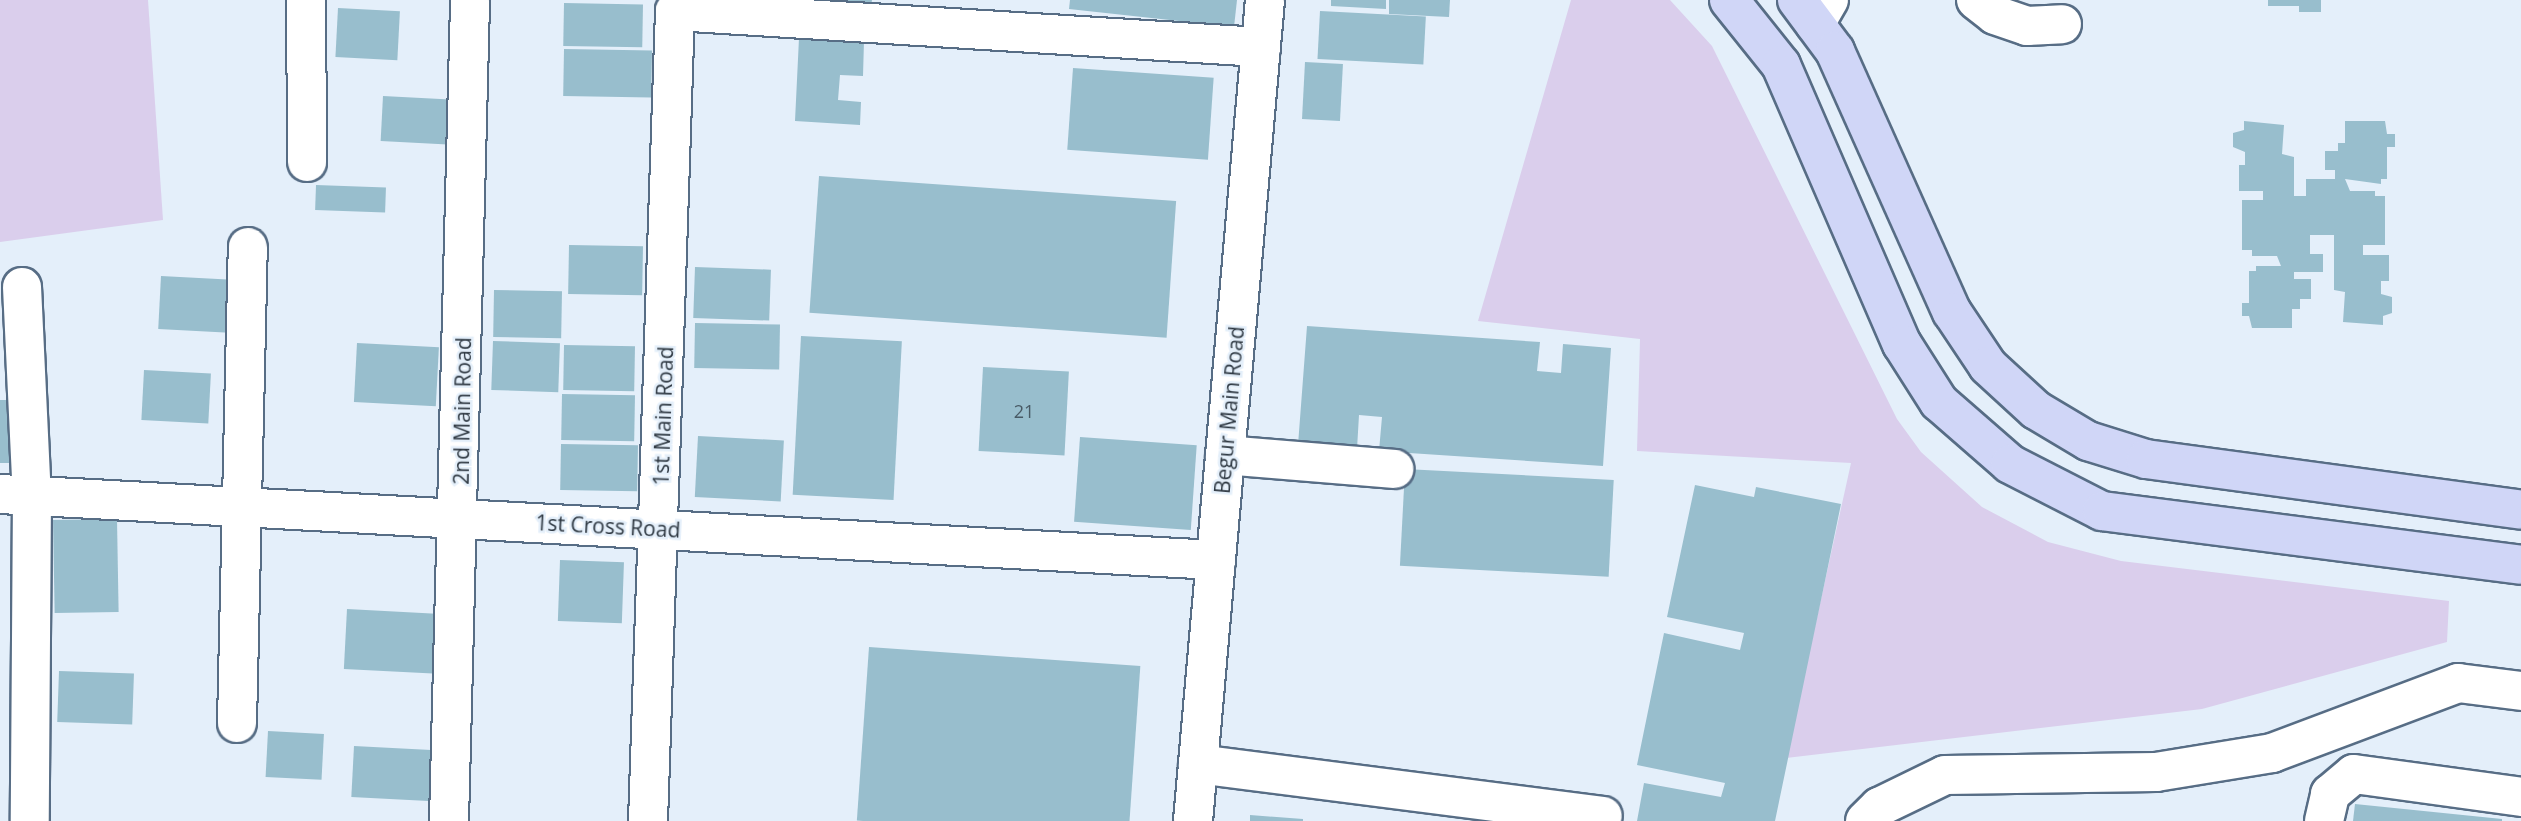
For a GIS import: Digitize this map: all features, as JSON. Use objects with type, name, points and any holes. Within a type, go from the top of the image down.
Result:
[{"type":"main road","points":[[1728,0],[1781,65],[1902,344],[1939,402],[1973,435],[2039,482],[2102,511],[2521,565]]},
{"type":"main road","points":[[1811,7],[1835,51],[1952,312],[1988,366],[2011,390],[2061,427],[2107,448],[2146,459],[2521,510]]},
{"type":"main road","points":[[1902,344],[1952,312]]},
{"type":"street","points":[[306,0],[307,162]]},
{"type":"street","name":"2nd Main Road","points":[[449,821],[460,518],[470,0]]},
{"type":"street","name":"Begur Main Road","points":[[1193,821],[1265,0]]},
{"type":"street","points":[[1976,0],[1995,15],[2026,26],[2062,24]]},
{"type":"street","name":"1st Main Road","points":[[648,821],[675,11],[1261,47]]},
{"type":"street","points":[[236,723],[244,504],[248,247]]},
{"type":"street","points":[[22,287],[16,495],[30,821]]},
{"type":"street","points":[[1225,455],[1394,469]]},
{"type":"street","name":"1st Cross Road","points":[[16,495],[244,504],[1216,559]]},
{"type":"street","points":[[1865,821],[1879,807],[1945,775],[2156,772],[2272,753],[2458,683],[2521,691]]},
{"type":"street","points":[[1198,764],[1462,808],[1602,816]]},
{"type":"street","points":[[2324,821],[2330,794],[2354,774],[2521,797]]},
{"type":"shaded area","points":[[0,0],[148,0],[163,220],[0,242]]},
{"type":"shaded area","points":[[1571,0],[1670,0],[1712,46],[1897,419],[1921,452],[1982,507],[2048,542],[2121,561],[2449,601],[2447,642],[2202,709],[1786,758],[1851,463],[1637,451],[1640,339],[1478,321]]},
{"type":"building","points":[[814,0],[872,0],[871,6]]},
{"type":"building","points":[[1070,0],[1237,0],[1234,27],[1069,9]]},
{"type":"building","points":[[1331,0],[1386,0],[1386,9],[1331,6]]},
{"type":"building","points":[[1389,0],[1450,0],[1449,17],[1389,14]]},
{"type":"building","points":[[2268,0],[2321,0],[2321,12],[2299,12],[2299,6],[2268,6]]},
{"type":"building","points":[[564,3],[643,4],[642,47],[563,46]]},
{"type":"building","points":[[338,8],[400,11],[397,60],[335,57]]},
{"type":"building","points":[[1320,11],[1426,17],[1423,64],[1317,59]]},
{"type":"building","points":[[799,38],[864,41],[863,76],[840,75],[838,100],[861,102],[860,125],[795,121]]},
{"type":"building","points":[[564,49],[652,51],[651,98],[563,96]]},
{"type":"building","points":[[1305,62],[1343,64],[1340,121],[1302,119]]},
{"type":"building","points":[[1073,68],[1214,78],[1208,160],[1067,150]]},
{"type":"building","points":[[383,96],[450,100],[448,144],[381,141]]},
{"type":"building","points":[[2244,121],[2284,125],[2282,154],[2294,157],[2294,196],[2306,196],[2306,179],[2335,179],[2335,170],[2325,170],[2325,151],[2338,151],[2338,143],[2345,143],[2345,121],[2385,121],[2387,134],[2395,134],[2395,147],[2387,147],[2387,179],[2381,179],[2381,184],[2345,179],[2350,191],[2375,191],[2375,196],[2385,196],[2385,245],[2363,245],[2363,255],[2389,255],[2389,281],[2381,281],[2381,294],[2392,297],[2392,313],[2383,316],[2383,325],[2343,322],[2345,292],[2334,290],[2334,235],[2310,235],[2310,254],[2323,254],[2323,272],[2294,272],[2294,279],[2311,279],[2311,299],[2300,299],[2300,309],[2292,309],[2292,328],[2252,328],[2249,316],[2242,316],[2242,303],[2249,303],[2249,271],[2256,271],[2256,266],[2281,266],[2277,256],[2252,256],[2252,250],[2242,250],[2242,200],[2263,200],[2263,191],[2239,191],[2239,165],[2245,165],[2245,152],[2233,147],[2233,133],[2244,130]]},
{"type":"building","points":[[819,176],[1176,201],[1167,338],[809,313]]},
{"type":"building","points":[[316,185],[386,187],[385,212],[315,210]]},
{"type":"building","points":[[569,245],[643,246],[642,295],[568,294]]},
{"type":"building","points":[[695,267],[771,270],[769,321],[693,318]]},
{"type":"building","points":[[161,276],[237,280],[234,333],[158,329]]},
{"type":"building","points":[[494,290],[562,291],[561,338],[493,337]]},
{"type":"building","points":[[695,323],[780,324],[779,369],[694,368]]},
{"type":"building","points":[[1307,326],[1540,342],[1537,371],[1561,373],[1563,344],[1611,348],[1603,466],[1379,451],[1382,417],[1359,415],[1357,449],[1298,445]]},
{"type":"building","points":[[801,336],[902,341],[894,500],[793,495]]},
{"type":"building","points":[[493,341],[560,343],[558,392],[491,390]]},
{"type":"building","points":[[357,343],[439,347],[436,406],[354,402]]},
{"type":"building","points":[[564,345],[635,346],[634,391],[563,390]]},
{"type":"building","points":[[983,367],[1069,372],[1064,455],[979,451]]},
{"type":"building","points":[[144,370],[211,374],[208,423],[141,420]]},
{"type":"building","points":[[562,394],[635,395],[634,441],[561,440]]},
{"type":"building","points":[[0,400],[13,400],[10,463],[0,463]]},
{"type":"building","points":[[698,436],[784,441],[781,501],[695,497]]},
{"type":"building","points":[[1080,437],[1197,445],[1191,530],[1074,522]]},
{"type":"building","points":[[561,444],[638,445],[637,491],[560,490]]},
{"type":"building","points":[[1405,469],[1614,480],[1609,577],[1400,566]]},
{"type":"building","points":[[1695,485],[1754,497],[1756,487],[1841,504],[1775,821],[1637,821],[1644,783],[1721,797],[1725,783],[1637,765],[1664,633],[1740,650],[1744,633],[1667,617]]},
{"type":"building","points":[[117,519],[119,612],[55,613],[53,520]]},
{"type":"building","points":[[560,560],[624,562],[622,623],[558,621]]},
{"type":"building","points":[[347,609],[441,614],[438,674],[344,669]]},
{"type":"building","points":[[869,647],[1140,666],[1129,821],[857,821]]},
{"type":"building","points":[[59,671],[134,674],[132,725],[57,722]]},
{"type":"building","points":[[268,731],[324,734],[322,780],[266,777]]},
{"type":"building","points":[[354,746],[436,750],[433,801],[351,797]]},
{"type":"building","points":[[2355,804],[2502,819],[2502,821],[2353,821]]},
{"type":"building","points":[[1250,815],[1303,819],[1303,821],[1250,821]]}]
